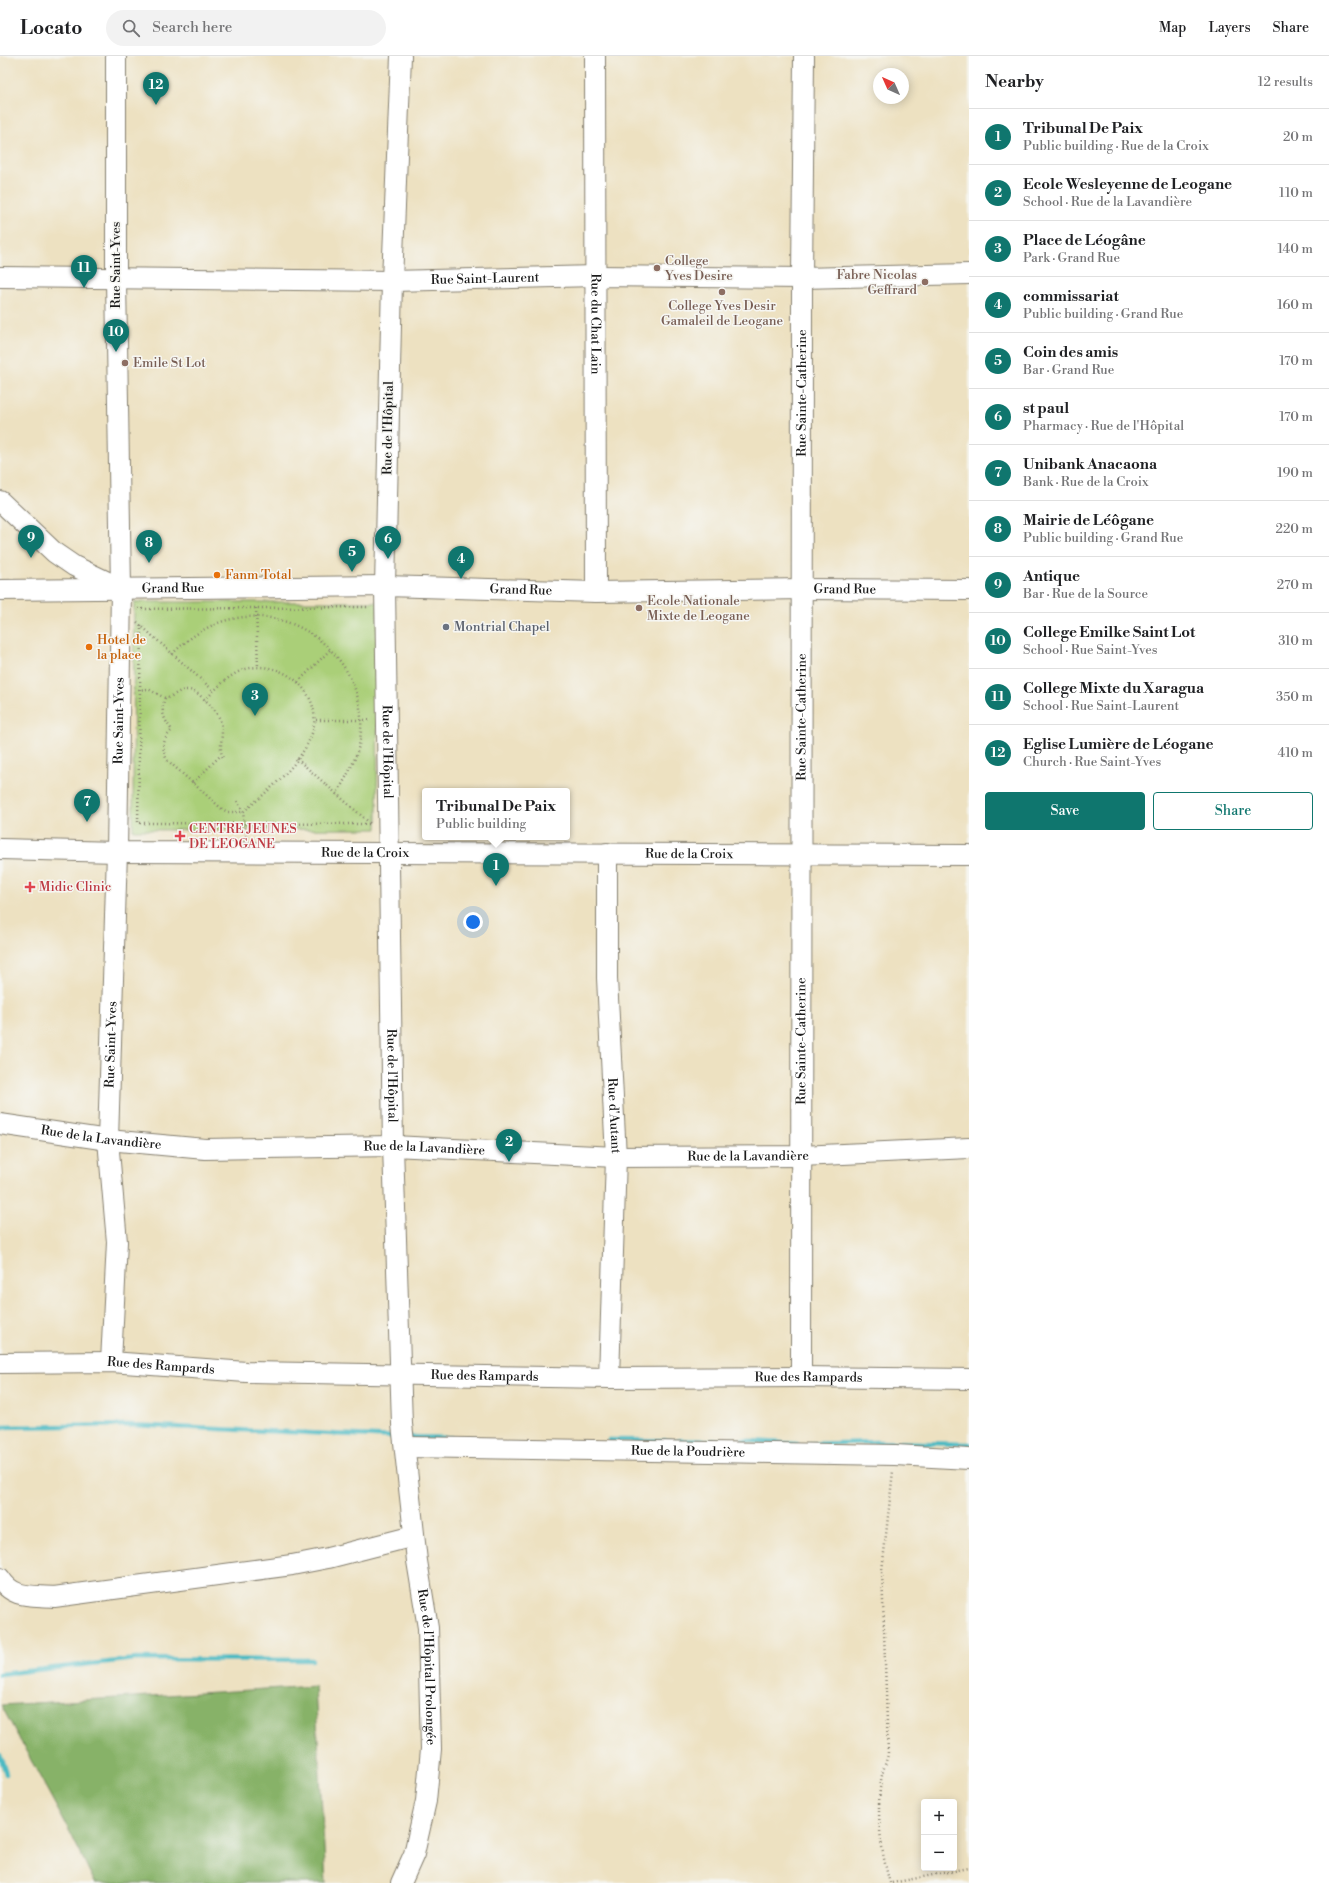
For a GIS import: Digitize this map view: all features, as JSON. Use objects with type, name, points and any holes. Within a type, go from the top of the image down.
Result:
[{"type":"street","name":"Rue Saint-Yves","points":[[110,1362],[117,1242],[108,1140],[117,852],[122,602],[116,279],[116,56]]},
{"type":"street","name":"Rue de l'Hôpital","points":[[401,56],[392,281],[385,586],[375,720],[389,848],[393,1146],[402,1374],[402,1424],[406,1447]]},
{"type":"street","name":"Rue du Chat Lain","points":[[595,56],[596,592]]},
{"type":"street","name":"Rue Sainte-Catherine","points":[[801,1377],[800,1156],[804,56]]},
{"type":"street","name":"Rue Saint-Laurent","points":[[0,277],[392,281],[596,276],[802,278],[969,274]]},
{"type":"street","points":[[0,501],[55,553],[97,578],[122,602]]},
{"type":"street","name":"Grand Rue","points":[[0,590],[122,602],[256,587],[385,586],[596,592],[802,589],[969,590]]},
{"type":"street","name":"Rue de la Croix","points":[[0,849],[117,852],[247,852],[389,848],[606,853],[969,855]]},
{"type":"street","name":"Rue d'Autant","points":[[606,853],[607,978],[616,1157],[609,1378]]},
{"type":"street","name":"Rue de la Lavandière","points":[[0,1124],[108,1140],[205,1149],[393,1146],[616,1157],[800,1156],[969,1148]]},
{"type":"street","name":"Rue des Rampards","points":[[0,1363],[110,1362],[246,1372],[609,1378],[801,1377],[969,1379]]},
{"type":"street","name":"Rue de la Poudrière","points":[[406,1447],[895,1455],[969,1459]]},
{"type":"street","name":"Rue de l'Hôpital Prolongée","points":[[401,1883],[414,1854],[426,1801],[431,1749],[428,1628],[414,1536],[406,1447]]},
{"type":"street","points":[[0,1578],[10,1591],[17,1594],[54,1597],[292,1565],[328,1558],[414,1536]]},
{"type":"path","points":[[256,587],[258,667]]},
{"type":"path","points":[[122,602],[256,608],[371,607],[371,614]]},
{"type":"path","points":[[122,602],[141,625],[214,691]]},
{"type":"path","points":[[172,654],[191,637],[219,622],[238,618],[257,616],[273,618],[304,629],[319,638],[331,649],[343,664],[353,682],[359,701],[361,720],[357,751],[351,769],[336,794]]},
{"type":"path","points":[[141,625],[138,823],[371,825]]},
{"type":"path","points":[[298,682],[331,649]]},
{"type":"path","points":[[205,700],[226,679],[236,673],[258,667],[279,670],[298,682],[310,699],[315,720],[310,739],[297,759],[243,812],[228,812],[222,809],[167,760],[164,753],[164,743],[172,730],[164,718],[163,704],[165,698],[182,690],[194,691],[216,711],[222,725],[221,755],[223,758]]},
{"type":"path","points":[[120,692],[148,689],[165,698]]},
{"type":"path","points":[[315,720],[375,720]]},
{"type":"path","points":[[193,783],[221,755]]},
{"type":"path","points":[[297,759],[371,825],[389,848]]},
{"type":"path","points":[[238,801],[243,812],[247,852]]},
{"type":"path","points":[[371,818],[371,825]]},
{"type":"path","points":[[895,1455],[882,1571],[888,1754],[881,1782],[880,1817],[886,1870],[891,1883],[969,1868]]},
{"type":"green space","points":[[134,602],[378,602],[377,829],[133,830]]},
{"type":"green space","points":[[315,1686],[326,1883],[95,1883],[71,1834],[1,1705]]},
{"type":"waterway","points":[[0,1427],[130,1425],[398,1437]]},
{"type":"waterway","points":[[409,1437],[452,1438]]},
{"type":"waterway","points":[[609,1440],[752,1441],[797,1444]]},
{"type":"waterway","points":[[809,1444],[875,1442],[969,1444]]},
{"type":"waterway","points":[[0,1674],[136,1659],[312,1660]]},
{"type":"waterway","points":[[0,1755],[6,1774]]},
{"type":"place","name":"Eglise Lumière de Léogane","points":[[156,105]]},
{"type":"place","name":"College Yves Desire","points":[[657,268]]},
{"type":"place","name":"Fabre Nicolas Geffrard","points":[[925,282]]},
{"type":"place","name":"College Mixte du Xaragua","points":[[84,288]]},
{"type":"place","name":"College Yves Desir Gamaleil de Leogane","points":[[722,292]]},
{"type":"place","name":"College Emilke Saint Lot","points":[[116,352]]},
{"type":"place","name":"Emile St Lot","points":[[125,363]]},
{"type":"place","name":"Antique","points":[[31,558]]},
{"type":"place","name":"st paul","points":[[388,559]]},
{"type":"place","name":"Mairie de Léôgane","points":[[149,563]]},
{"type":"place","name":"Coin des amis","points":[[352,572]]},
{"type":"place","name":"Fanm Total","points":[[217,575]]},
{"type":"place","name":"commissariat","points":[[461,579]]},
{"type":"place","name":"Ecole Nationale Mixte de Leogane","points":[[639,608]]},
{"type":"place","name":"Montrial Chapel","points":[[446,627]]},
{"type":"place","name":"Hotel de la place","points":[[89,647]]},
{"type":"place","name":"Place de Léogâne","points":[[255,716]]},
{"type":"place","name":"Unibank Anacaona","points":[[87,822]]},
{"type":"place","name":"CENTRE JEUNES DE LEOGANE","points":[[180,836]]},
{"type":"place","name":"Tribunal De Paix","points":[[496,886]]},
{"type":"place","name":"Midic Clinic","points":[[30,887]]},
{"type":"place","name":"Ecole Wesleyenne de Leogane","points":[[509,1162]]}]
